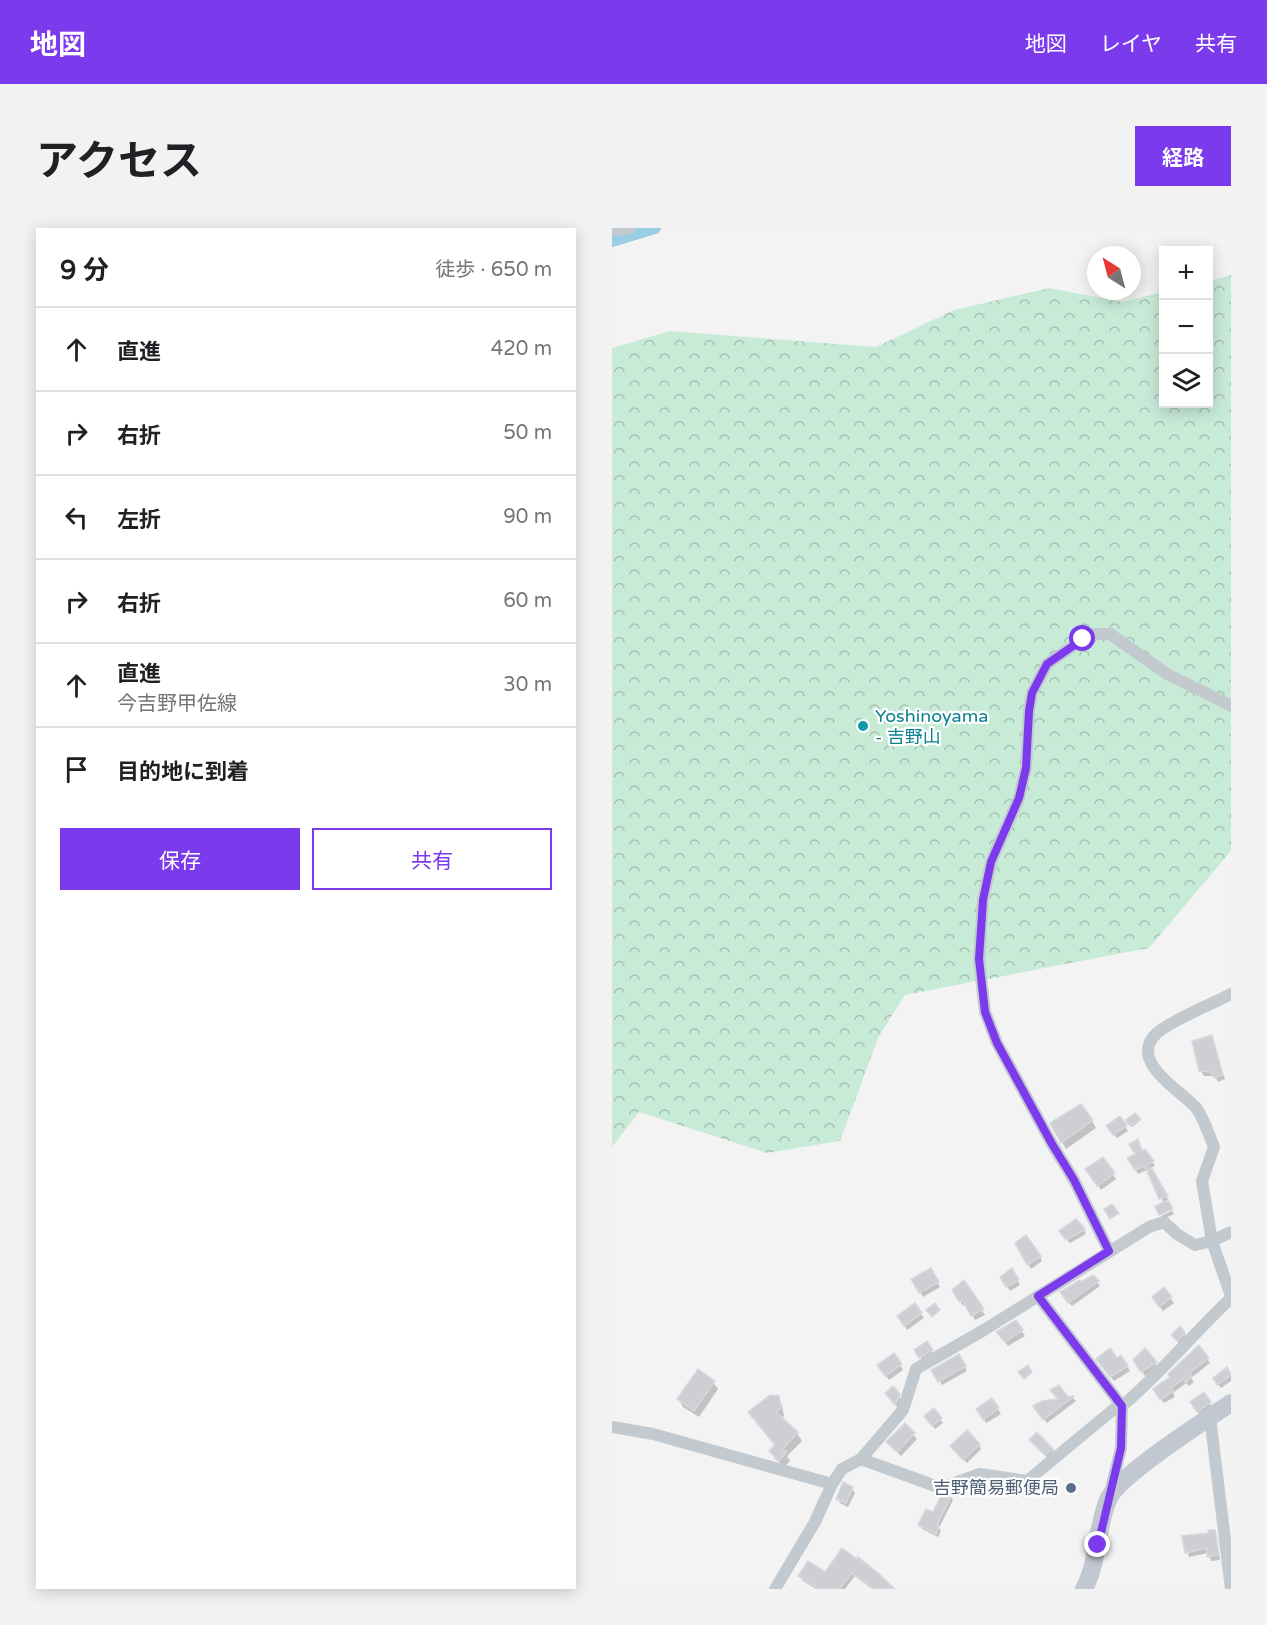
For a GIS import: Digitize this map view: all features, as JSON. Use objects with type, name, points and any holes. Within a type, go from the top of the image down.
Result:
[{"type":"main road","points":[[1084,1589],[1094,1563],[1109,1497],[1122,1481],[1140,1467],[1231,1403]]},
{"type":"street","points":[[612,231],[630,228]]},
{"type":"street","points":[[1109,1251],[1074,1180],[997,1043],[985,1012],[979,959],[983,900],[991,862],[1019,798],[1026,768],[1032,693],[1047,664],[1083,639],[1096,634],[1110,634],[1167,674],[1231,706]]},
{"type":"street","points":[[861,1459],[941,1488],[980,1474],[1027,1481],[1114,1409],[1122,1406],[1144,1388],[1196,1331],[1231,1297],[1212,1241],[1202,1181],[1214,1147],[1197,1108],[1156,1072],[1150,1057],[1149,1046],[1157,1034],[1231,994]]},
{"type":"street","points":[[775,1589],[815,1522],[842,1468],[861,1459],[903,1410],[916,1369],[1149,1227],[1164,1222],[1177,1234],[1195,1245],[1212,1241],[1231,1232]]},
{"type":"street","points":[[1038,1296],[1122,1406],[1121,1448],[1109,1497]]},
{"type":"street","points":[[1210,1417],[1231,1589]]},
{"type":"street","points":[[612,1427],[653,1434],[832,1484]]},
{"type":"green space","points":[[1231,275],[1231,851],[1149,948],[905,995],[878,1038],[840,1141],[767,1153],[639,1112],[612,1147],[612,348],[670,331],[876,347],[954,310],[1049,288],[1087,295],[1087,300],[1122,302],[1141,300],[1141,297],[1159,293],[1159,408],[1213,408],[1213,280]]},
{"type":"building","points":[[1212,1035],[1223,1075],[1214,1078],[1212,1072],[1199,1071],[1192,1041]]},
{"type":"building","points":[[1081,1104],[1093,1120],[1061,1143],[1050,1123]]},
{"type":"building","points":[[1135,1113],[1141,1119],[1130,1126],[1126,1120]]},
{"type":"building","points":[[1120,1116],[1127,1125],[1113,1135],[1106,1126]]},
{"type":"building","points":[[1138,1139],[1142,1151],[1145,1149],[1154,1161],[1147,1165],[1146,1169],[1144,1166],[1135,1170],[1127,1158],[1135,1154],[1129,1144]]},
{"type":"building","points":[[1103,1157],[1115,1173],[1097,1186],[1085,1169]]},
{"type":"building","points":[[1152,1169],[1168,1196],[1159,1199],[1147,1171]]},
{"type":"building","points":[[1168,1200],[1173,1209],[1159,1215],[1155,1206]]},
{"type":"building","points":[[1112,1204],[1119,1213],[1110,1219],[1104,1209]]},
{"type":"building","points":[[1076,1219],[1085,1229],[1066,1240],[1059,1231]]},
{"type":"building","points":[[1026,1235],[1041,1256],[1027,1265],[1015,1243]]},
{"type":"building","points":[[931,1268],[939,1282],[919,1293],[911,1279]]},
{"type":"building","points":[[1012,1268],[1019,1280],[1006,1287],[1000,1277]]},
{"type":"building","points":[[1093,1275],[1099,1281],[1068,1303],[1060,1292]]},
{"type":"building","points":[[964,1280],[984,1309],[971,1316],[962,1300],[959,1302],[952,1290]]},
{"type":"building","points":[[1164,1287],[1172,1297],[1159,1307],[1152,1297]]},
{"type":"building","points":[[915,1303],[922,1313],[904,1326],[897,1316]]},
{"type":"building","points":[[935,1303],[940,1310],[932,1317],[926,1310]]},
{"type":"building","points":[[1016,1320],[1023,1330],[1005,1342],[996,1332]]},
{"type":"building","points":[[1180,1326],[1185,1333],[1177,1341],[1171,1335]]},
{"type":"building","points":[[927,1341],[933,1350],[919,1358],[914,1350]]},
{"type":"building","points":[[1199,1345],[1209,1358],[1189,1373],[1192,1376],[1186,1382],[1183,1379],[1171,1388],[1173,1391],[1160,1400],[1153,1389],[1170,1377],[1168,1374]]},
{"type":"building","points":[[1110,1348],[1117,1358],[1121,1355],[1128,1366],[1110,1377],[1096,1359]]},
{"type":"building","points":[[1145,1348],[1157,1362],[1141,1372],[1133,1360]]},
{"type":"building","points":[[894,1353],[902,1364],[885,1376],[877,1365]]},
{"type":"building","points":[[959,1354],[966,1366],[938,1382],[931,1370]]},
{"type":"building","points":[[1028,1365],[1032,1372],[1024,1379],[1018,1372]]},
{"type":"building","points":[[1227,1367],[1231,1375],[1217,1385],[1213,1378]]},
{"type":"building","points":[[698,1369],[715,1381],[694,1411],[677,1399]]},
{"type":"building","points":[[1059,1385],[1068,1397],[1074,1396],[1043,1420],[1033,1406],[1042,1401],[1058,1399],[1050,1390]]},
{"type":"building","points":[[893,1386],[900,1394],[895,1405],[885,1393]]},
{"type":"building","points":[[1204,1392],[1211,1402],[1197,1412],[1190,1402]]},
{"type":"building","points":[[770,1395],[779,1396],[781,1408],[776,1412],[798,1432],[783,1449],[787,1452],[779,1461],[769,1451],[775,1445],[748,1412]]},
{"type":"building","points":[[992,1398],[999,1408],[983,1420],[976,1409]]},
{"type":"building","points":[[934,1408],[942,1418],[932,1426],[924,1416]]},
{"type":"building","points":[[905,1423],[915,1433],[897,1452],[886,1442]]},
{"type":"building","points":[[967,1430],[980,1444],[963,1460],[950,1446]]},
{"type":"building","points":[[1037,1432],[1053,1449],[1045,1455],[1029,1440]]},
{"type":"building","points":[[843,1482],[853,1487],[846,1503],[836,1499]]},
{"type":"building","points":[[952,1495],[937,1525],[939,1526],[936,1534],[918,1525],[926,1509],[933,1512],[941,1496]]},
{"type":"building","points":[[1208,1530],[1215,1530],[1219,1555],[1207,1557],[1207,1548],[1185,1553],[1182,1536],[1209,1533]]},
{"type":"building","points":[[842,1548],[857,1559],[858,1557],[895,1589],[873,1589],[852,1573],[839,1589],[819,1589],[798,1576],[808,1561],[825,1572]]},
{"type":"waterway","points":[[612,241],[655,228]]},
{"type":"place","name":"Yoshinoyama - 吉野山","points":[[863,726]]},
{"type":"place","name":"吉野簡易郵便局","points":[[1071,1488]]},
{"type":"route","points":[[1083,639],[1047,664],[1032,693],[1026,768],[1019,798],[991,862],[983,900],[979,959],[985,1012],[997,1043],[1074,1180],[1109,1251],[1038,1296],[1123,1408],[1121,1448],[1098,1545]]}]
